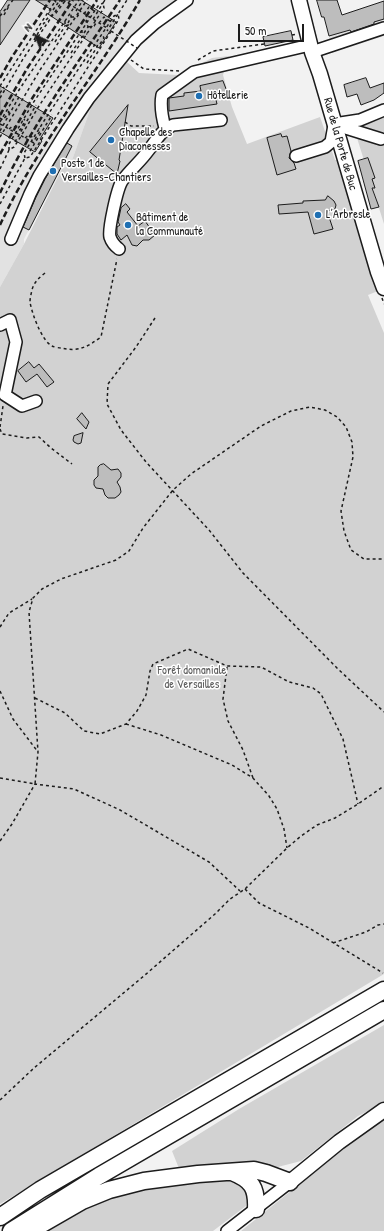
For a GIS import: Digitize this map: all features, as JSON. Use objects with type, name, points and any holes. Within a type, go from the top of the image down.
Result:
[{"type":"highway","points":[[0,1217],[40,1190],[384,990]]},
{"type":"highway","points":[[11,1231],[99,1176],[384,1010]]},
{"type":"highway","points":[[30,1231],[82,1201],[109,1190],[144,1181],[254,1170],[290,1182]]},
{"type":"highway","points":[[232,1172],[248,1181],[252,1187],[256,1197],[256,1209]]},
{"type":"main road","name":"Rue de la Porte de Buc","points":[[299,0],[311,48],[384,288]]},
{"type":"main road","points":[[290,1182],[339,1142],[384,1110]]},
{"type":"street","points":[[11,239],[39,176],[68,128],[89,98],[136,40],[187,0]]},
{"type":"street","points":[[119,249],[113,244],[109,236],[112,213],[121,183],[147,154],[160,127],[160,102],[162,95],[194,72],[311,48],[384,28]]},
{"type":"street","points":[[334,124],[360,120],[384,110]]},
{"type":"street","points":[[160,127],[221,120]]},
{"type":"street","points":[[334,124],[381,139]]},
{"type":"street","points":[[296,156],[325,147],[331,142],[334,124]]},
{"type":"street","points":[[0,325],[10,320],[16,342],[5,395],[22,406],[36,401]]},
{"type":"street","points":[[227,1231],[290,1182]]},
{"type":"path","points":[[0,14],[13,0]]},
{"type":"path","points":[[6,88],[0,86],[55,0],[56,2],[64,0]]},
{"type":"path","points":[[53,10],[60,0]]},
{"type":"path","points":[[64,0],[79,12]]},
{"type":"path","points":[[0,98],[35,40],[64,0]]},
{"type":"path","points":[[48,21],[50,16],[56,13],[64,0]]},
{"type":"path","points":[[68,4],[71,0]]},
{"type":"path","points":[[34,143],[0,123],[17,93],[65,21],[70,11],[78,0],[82,1],[76,11]]},
{"type":"path","points":[[0,137],[23,97],[87,0]]},
{"type":"path","points":[[92,21],[105,0]]},
{"type":"path","points":[[88,63],[101,45],[127,0]]},
{"type":"path","points":[[0,169],[9,150],[9,144],[12,137],[33,103],[89,18],[98,6],[103,3]]},
{"type":"path","points":[[9,150],[14,147],[39,106],[96,22],[104,8],[103,3]]},
{"type":"path","points":[[4,15],[9,6]]},
{"type":"path","points":[[84,14],[89,7],[97,13]]},
{"type":"path","points":[[50,8],[56,12]]},
{"type":"path","points":[[73,8],[84,14],[92,21],[96,22]]},
{"type":"path","points":[[66,26],[65,21],[73,8]]},
{"type":"path","points":[[55,41],[66,26],[70,25],[75,17],[77,17],[79,12]]},
{"type":"path","points":[[70,13],[72,17]]},
{"type":"path","points":[[35,40],[44,23],[49,22],[54,14]]},
{"type":"path","points":[[25,158],[30,157],[34,151],[88,63],[105,28],[114,16],[118,14]]},
{"type":"path","points":[[109,31],[119,18],[118,14]]},
{"type":"path","points":[[68,23],[72,17]]},
{"type":"path","points":[[99,24],[104,17],[113,23]]},
{"type":"path","points":[[44,18],[48,21]]},
{"type":"path","points":[[89,18],[137,48]]},
{"type":"path","points":[[71,52],[82,36],[82,31],[87,23],[86,21],[89,18]]},
{"type":"path","points":[[65,21],[70,24]]},
{"type":"path","points":[[82,36],[87,34],[96,22]]},
{"type":"path","points":[[87,23],[88,27]]},
{"type":"path","points":[[84,33],[88,27],[92,26]]},
{"type":"path","points":[[0,204],[25,158],[24,153],[105,28]]},
{"type":"path","points":[[81,31],[86,35]]},
{"type":"path","points":[[101,45],[104,38],[102,35]]},
{"type":"path","points":[[31,38],[35,40]]},
{"type":"path","points":[[52,40],[58,44]]},
{"type":"path","points":[[97,42],[101,45]]},
{"type":"path","points":[[196,61],[213,51],[264,44]]},
{"type":"path","points":[[68,50],[74,54]]},
{"type":"path","points":[[130,59],[144,69],[178,71],[184,68]]},
{"type":"path","points":[[84,61],[88,63]]},
{"type":"path","points":[[0,93],[3,88]]},
{"type":"path","points":[[17,93],[23,97]]},
{"type":"path","points":[[3,132],[0,131],[20,95]]},
{"type":"path","points":[[33,103],[39,106]]},
{"type":"path","points":[[15,141],[36,105]]},
{"type":"path","points":[[0,118],[3,120],[8,112],[7,109]]},
{"type":"path","points":[[49,113],[51,116],[55,117]]},
{"type":"path","points":[[30,150],[51,116]]},
{"type":"path","points":[[9,129],[13,126],[20,130],[25,121],[24,119]]},
{"type":"path","points":[[125,122],[131,126],[160,127]]},
{"type":"path","points":[[25,138],[29,135],[35,139],[40,131],[39,128]]},
{"type":"path","points":[[12,137],[15,141]]},
{"type":"path","points":[[28,147],[30,150],[34,151]]},
{"type":"path","points":[[45,273],[36,282],[32,291],[30,302],[38,327],[43,337],[52,346],[79,350],[90,345],[101,337],[119,249]]},
{"type":"path","points":[[155,318],[136,347],[108,384],[107,404],[121,430],[146,462],[209,530],[243,573],[338,669],[384,712]]},
{"type":"path","points":[[5,395],[0,428],[2,434],[27,438],[39,437],[72,464]]},
{"type":"path","points":[[0,627],[9,613],[33,598],[42,589],[61,579],[116,560],[129,551],[143,528],[173,490],[191,474],[261,426],[290,411],[310,408],[325,410],[337,417],[346,427],[352,442],[353,457],[341,511],[344,531],[351,550],[364,559],[384,559]]},
{"type":"path","points":[[0,841],[12,824],[35,784],[38,752],[29,612],[33,598]]},
{"type":"path","points":[[35,698],[65,713],[84,731],[100,734],[126,724],[137,711],[146,695],[150,671],[153,664],[188,648],[227,666],[261,667],[289,682],[313,688],[321,694],[343,739],[358,804]]},
{"type":"path","points":[[227,666],[223,699],[228,721],[243,750],[253,778]]},
{"type":"path","points":[[0,691],[13,719],[38,752]]},
{"type":"path","points":[[126,724],[161,735],[232,766],[253,778],[269,796],[277,809],[284,830],[287,848]]},
{"type":"path","points":[[0,778],[74,789],[120,810],[209,862],[240,891]]},
{"type":"path","points":[[0,1100],[34,1068],[128,990],[240,891],[245,889],[287,848],[317,825],[336,818],[384,786]]},
{"type":"path","points":[[245,889],[259,903],[309,928],[383,973]]},
{"type":"path","points":[[333,943],[366,932],[378,925],[384,924]]},
{"type":"shaded area","points":[[8,0],[191,0],[135,51],[96,93],[71,163],[62,169],[24,239],[24,244],[0,287],[0,12]]},
{"type":"shaded area","points":[[384,17],[384,36],[332,53],[329,36]]},
{"type":"green space","name":"Forêt domaniale de Versailles","points":[[229,56],[223,75],[232,107],[247,144],[320,117],[335,160],[338,160],[378,291],[368,295],[384,333],[384,974],[0,1204],[0,287],[24,244],[62,169],[71,163],[96,93],[126,61],[139,73],[178,75],[212,58]]},
{"type":"green space","points":[[384,115],[384,224],[357,138],[361,125]]},
{"type":"green space","points":[[384,1025],[384,1103],[358,1116],[301,1161],[274,1168],[180,1171],[172,1151],[239,1109]]},
{"type":"green space","points":[[384,1119],[384,1231],[241,1231],[363,1133]]},
{"type":"green space","points":[[231,1179],[248,1188],[246,1206],[213,1231],[43,1231],[74,1212],[117,1192],[178,1183]]},
{"type":"building","points":[[8,0],[30,0],[0,45],[0,12]]},
{"type":"building","points":[[36,0],[81,0],[116,22],[99,48],[48,14],[51,10]]},
{"type":"building","points":[[317,0],[337,0],[342,15],[384,1],[384,19],[351,32],[350,30],[329,36],[324,17],[322,17]]},
{"type":"building","points":[[291,31],[293,40],[265,46],[263,37]]},
{"type":"building","points":[[366,78],[370,88],[384,83],[384,93],[374,100],[361,105],[357,94],[347,97],[344,85]]},
{"type":"building","name":"Hôtellerie","points":[[223,81],[228,94],[215,96],[217,104],[169,111],[169,98],[184,96],[184,93],[201,91],[200,86]]},
{"type":"building","points":[[0,86],[53,118],[40,139],[42,141],[35,152],[0,132]]},
{"type":"building","name":"Chapelle des Diaconesses","points":[[128,105],[120,161],[117,174],[90,152]]},
{"type":"building","points":[[281,134],[282,137],[287,136],[291,151],[289,158],[294,163],[296,169],[277,175],[267,138]]},
{"type":"building","name":"Poste 1 de Versailles-Chantiers","points":[[67,143],[72,146],[29,230],[23,227],[36,197]]},
{"type":"building","points":[[368,158],[375,178],[372,179],[375,188],[372,188],[379,207],[371,209],[358,161]]},
{"type":"building","name":"L’Arbresle","points":[[328,196],[336,205],[335,209],[327,211],[333,229],[314,234],[308,212],[279,214],[278,205],[303,203],[303,201],[325,200]]},
{"type":"building","name":"Bâtiment de la Communauté","points":[[126,204],[130,209],[127,212],[138,226],[145,221],[155,235],[149,240],[143,240],[137,246],[132,245],[127,235],[121,240],[117,234],[117,227],[120,225],[118,222],[121,208]]},
{"type":"building","points":[[29,362],[34,368],[39,364],[54,382],[47,387],[37,374],[26,382],[18,371]]},
{"type":"building","points":[[82,413],[89,422],[86,429],[77,419]]},
{"type":"building","points":[[83,433],[81,443],[78,444],[74,442],[74,436]]},
{"type":"building","points":[[104,464],[111,470],[118,469],[121,473],[121,477],[117,482],[121,492],[115,498],[108,498],[103,489],[96,488],[94,485],[94,480],[98,476],[98,467]]},
{"type":"railway","points":[[0,78],[12,57],[50,0]]},
{"type":"railway","points":[[0,115],[28,67],[73,0]]},
{"type":"railway","points":[[0,154],[33,97],[97,0]]},
{"type":"railway","points":[[0,193],[41,118],[120,0]]},
{"type":"railway","points":[[0,225],[31,167],[105,56],[140,0]]},
{"type":"place","name":"Hôtellerie","points":[[199,96]]},
{"type":"place","name":"Chapelle des Diaconesses","points":[[111,140]]},
{"type":"place","name":"Poste 1 de Versailles-Chantiers","points":[[53,171]]},
{"type":"place","name":"L’Arbresle","points":[[318,215]]},
{"type":"place","name":"Bâtiment de la Communauté","points":[[128,225]]}]
